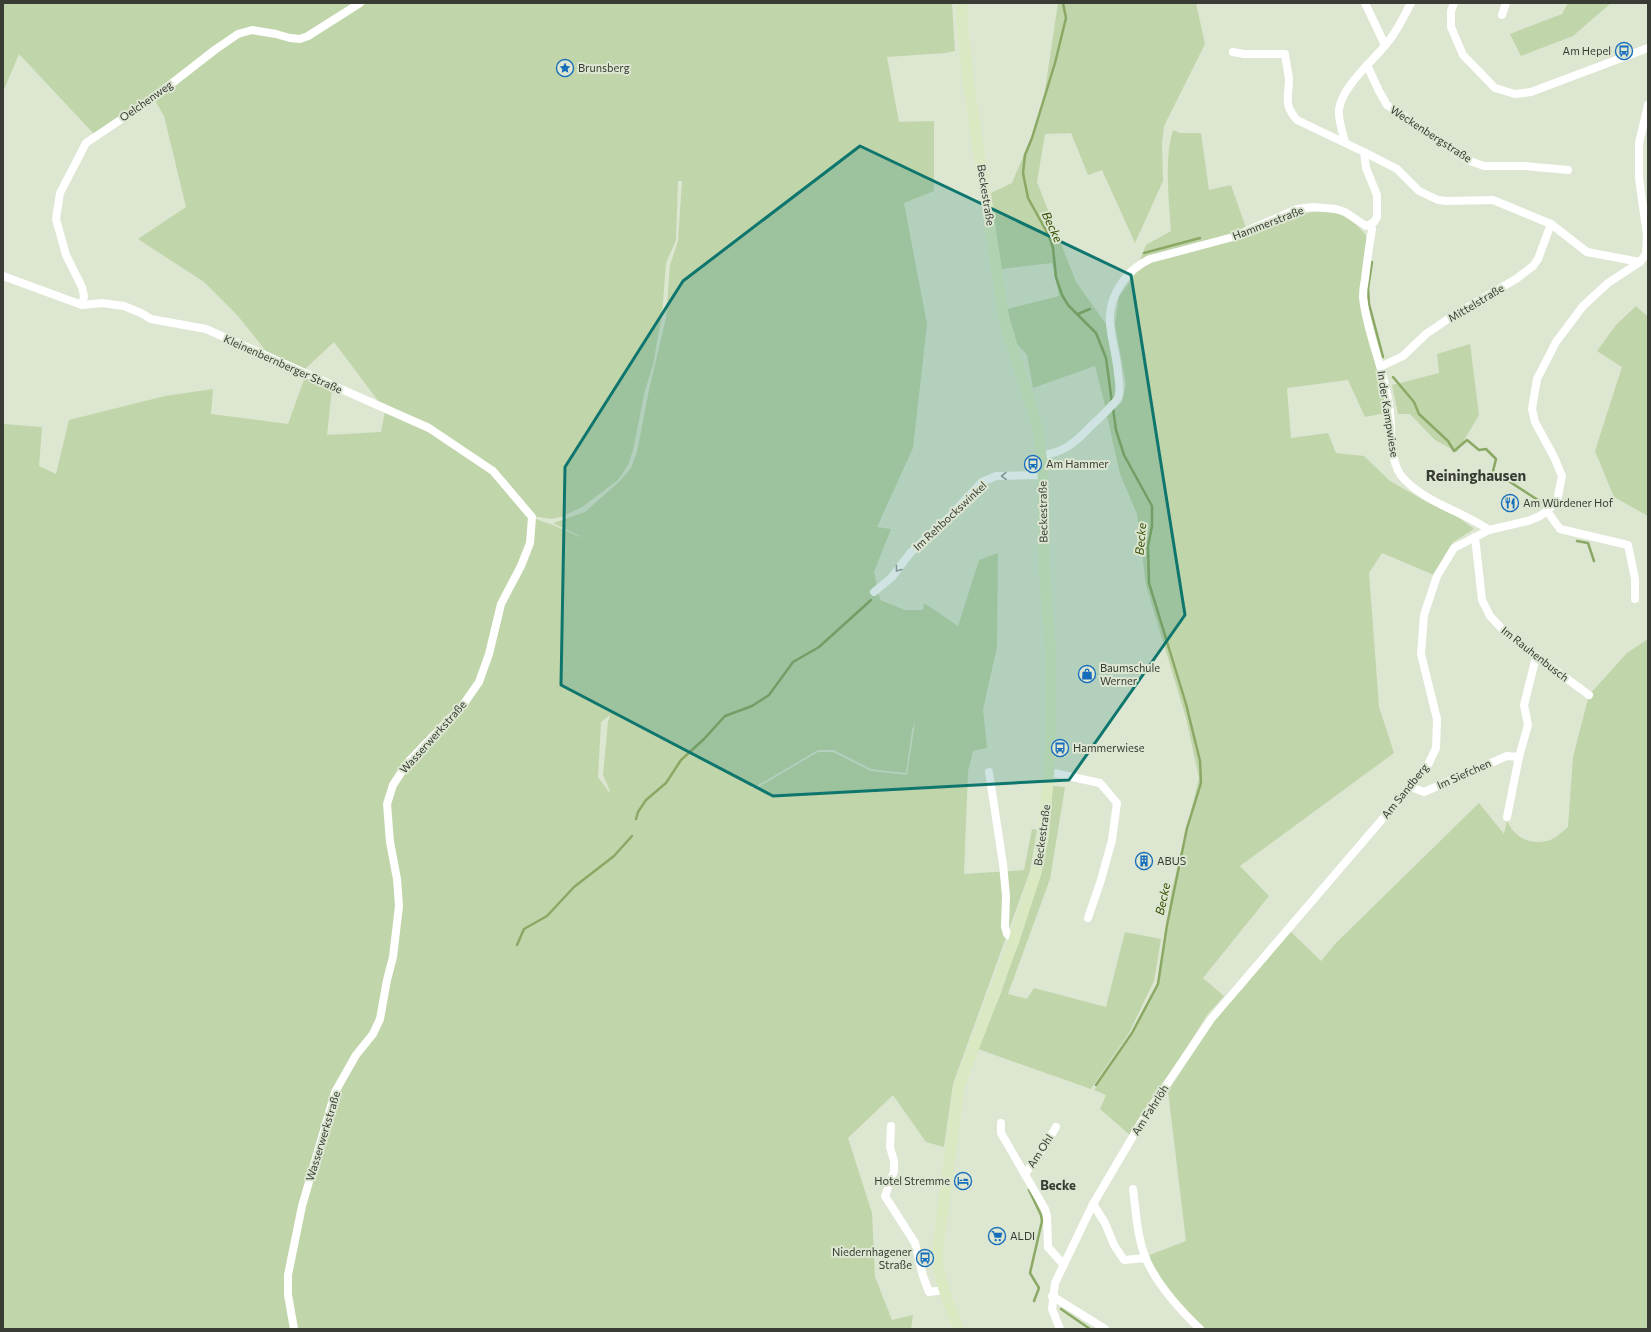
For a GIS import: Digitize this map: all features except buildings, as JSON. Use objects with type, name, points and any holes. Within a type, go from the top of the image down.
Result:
[{"type":"main road","name":"Beckestraße","points":[[958,1329],[944,1290],[938,1268],[937,1256],[959,1087],[1014,940],[1036,873],[1043,838],[1051,745],[1051,656],[1044,566],[1043,475],[1038,428],[1004,320],[969,87],[962,22],[962,3]]},
{"type":"street","name":"Oelchenweg","points":[[82,305],[84,296],[82,287],[66,255],[56,219],[60,193],[86,144],[153,98],[216,48],[238,34],[252,30],[300,39],[308,36],[360,3]]},
{"type":"street","points":[[1365,3],[1385,45]]},
{"type":"street","points":[[1345,142],[1339,110],[1342,98],[1367,65],[1393,36],[1411,3]]},
{"type":"street","points":[[1454,3],[1451,11],[1451,27],[1462,55],[1495,88],[1515,94],[1530,92],[1648,48]]},
{"type":"street","points":[[1502,15],[1506,3]]},
{"type":"street","points":[[1232,52],[1244,54],[1285,54],[1289,80],[1287,100],[1290,112],[1297,120],[1397,168],[1419,191],[1438,200],[1493,200],[1550,224],[1587,252],[1640,262],[1646,254],[1648,244],[1639,178],[1639,143],[1648,105]]},
{"type":"street","name":"Weckenbergstraße","points":[[1367,65],[1387,105],[1467,160],[1484,166],[1523,166],[1568,170]]},
{"type":"street","points":[[1364,152],[1366,168],[1377,195],[1377,217],[1371,225]]},
{"type":"street","name":"Hammerstraße","points":[[1041,455],[1053,454],[1071,445],[1118,398],[1120,384],[1110,324],[1110,313],[1114,297],[1119,286],[1126,276],[1140,264],[1150,259],[1233,237],[1297,210],[1313,207],[1345,212],[1366,226],[1371,225]]},
{"type":"street","name":"Mittelstraße","points":[[1382,366],[1403,356],[1426,334],[1448,318],[1516,279],[1533,266],[1538,260],[1550,224]]},
{"type":"street","name":"In der Kampwiese","points":[[1371,225],[1372,230],[1363,296],[1371,335],[1382,366],[1390,412],[1390,431],[1397,469],[1404,479],[1429,499],[1475,520],[1489,530]]},
{"type":"street","name":"Am Sandberg","points":[[1211,1019],[1427,767],[1436,748],[1437,719],[1421,654],[1424,615],[1437,576],[1454,548],[1489,530],[1528,521],[1547,511],[1557,501],[1562,476],[1554,457],[1535,422],[1532,409],[1537,379],[1556,342],[1582,306],[1608,283],[1640,262]]},
{"type":"street","name":"Kleinenbernberger Straße","points":[[3,276],[82,305],[102,303],[124,306],[151,319],[206,329],[429,428],[493,471],[532,517]]},
{"type":"street","name":"Im Rehbockswinkel","points":[[874,592],[892,577],[911,552],[948,518],[982,482],[996,476],[1043,475]]},
{"type":"street","points":[[1547,511],[1560,529],[1628,545],[1635,579],[1635,599]]},
{"type":"street","name":"Wasserwerkstraße","points":[[294,1329],[288,1295],[288,1275],[302,1206],[314,1160],[335,1092],[356,1055],[373,1034],[380,1019],[393,957],[399,906],[397,879],[390,842],[387,804],[393,785],[408,762],[463,705],[479,682],[489,654],[501,604],[530,543],[532,517]]},
{"type":"street","name":"Im Rauhenbusch","points":[[1475,537],[1482,600],[1490,616],[1503,630],[1536,657],[1589,695]]},
{"type":"street","points":[[1508,817],[1519,757],[1528,725],[1524,705],[1536,657]]},
{"type":"street","name":"Im Siefchen","points":[[1411,787],[1424,792],[1507,756],[1519,757]]},
{"type":"street","points":[[989,772],[1003,864],[1006,896],[1005,927],[1007,934],[1014,940]]},
{"type":"street","points":[[1049,772],[1100,783],[1117,803],[1112,840],[1101,880],[1088,918]]},
{"type":"street","name":"Am Fahrlöh","points":[[1060,1329],[1052,1309],[1054,1283],[1092,1204],[1142,1121],[1211,1019]]},
{"type":"street","points":[[1002,1123],[1000,1133],[1045,1209],[1047,1216],[1048,1247],[1063,1264]]},
{"type":"street","points":[[891,1126],[890,1147],[894,1161],[894,1171],[885,1196],[915,1243],[923,1276],[929,1292],[944,1290]]},
{"type":"street","name":"Am Ohl","points":[[1025,1174],[1056,1127]]},
{"type":"street","points":[[1133,1189],[1137,1225],[1146,1258],[1165,1292],[1182,1312],[1200,1329]]},
{"type":"street","points":[[1092,1204],[1105,1223],[1114,1245],[1124,1260],[1146,1258]]},
{"type":"street","points":[[1052,1296],[1105,1329]]},
{"type":"highlighted area","points":[[860,146],[1131,275],[1185,615],[1069,780],[773,796],[561,685],[565,467],[683,281]]},
{"type":"green space","points":[[3,3],[358,3],[300,38],[252,29],[187,69],[95,135],[19,54],[3,92]]},
{"type":"green space","points":[[361,3],[952,3],[955,51],[887,57],[899,122],[934,121],[934,191],[904,203],[927,324],[913,448],[877,527],[891,529],[874,572],[880,600],[905,610],[923,610],[924,603],[958,626],[979,560],[998,553],[997,647],[983,709],[987,748],[973,751],[968,771],[964,874],[1024,870],[1032,829],[1037,830],[1030,871],[953,1084],[944,1147],[926,1142],[893,1095],[848,1138],[872,1213],[875,1277],[892,1320],[913,1315],[911,1329],[3,1329],[3,424],[42,427],[39,466],[56,474],[69,420],[165,396],[213,389],[211,414],[288,424],[305,377],[332,388],[327,435],[381,432],[385,411],[427,431],[491,473],[529,518],[528,542],[499,602],[498,609],[503,604],[532,543],[533,518],[580,537],[553,523],[585,512],[620,481],[631,468],[637,452],[649,390],[666,318],[670,265],[678,241],[682,181],[678,181],[676,240],[666,263],[662,314],[653,365],[645,390],[633,450],[628,465],[618,480],[582,507],[561,517],[551,519],[533,516],[495,469],[430,427],[382,406],[334,342],[305,369],[266,351],[238,316],[204,282],[138,239],[186,207],[164,116],[154,99],[201,60],[228,41],[241,35],[252,32],[266,32],[294,39],[309,37]],"holes":[[[610,715],[603,775],[610,791],[609,792],[598,777],[601,722]],[[915,723],[907,775],[871,771],[833,752],[818,752],[757,788],[749,788],[755,787],[818,750],[834,750],[871,769],[906,773],[912,730]]]},
{"type":"green space","points":[[1058,3],[1196,3],[1205,44],[1164,126],[1162,143],[1163,181],[1135,243],[1102,170],[1088,175],[1071,133],[1045,134],[1037,182],[1076,282],[1106,324],[1116,382],[1116,396],[1105,406],[1095,366],[1033,388],[1027,355],[1017,344],[1007,309],[1059,296],[1052,263],[1001,269],[991,193],[1012,183],[1032,135],[1044,97]]},
{"type":"green space","points":[[1568,3],[1611,3],[1573,36],[1521,56],[1510,34],[1562,14]]},
{"type":"green space","points":[[1173,130],[1180,133],[1201,133],[1209,190],[1231,185],[1248,234],[1295,216],[1320,212],[1345,216],[1354,222],[1366,235],[1366,268],[1363,296],[1390,412],[1365,417],[1348,380],[1287,388],[1291,438],[1328,433],[1336,453],[1364,456],[1390,481],[1425,501],[1458,517],[1474,529],[1453,542],[1434,575],[1382,553],[1369,573],[1379,707],[1394,753],[1240,866],[1269,896],[1203,978],[1224,996],[1207,1015],[1131,1136],[1100,1109],[1106,1095],[1094,1090],[1133,1033],[1159,982],[1171,894],[1199,778],[1186,718],[1146,585],[1137,514],[1120,474],[1107,416],[1122,402],[1126,385],[1115,324],[1119,297],[1132,279],[1146,245],[1171,231],[1168,193],[1168,166],[1170,141]]},
{"type":"green space","points":[[1636,306],[1648,317],[1648,516],[1614,497],[1595,451],[1622,367],[1597,351],[1616,325]]},
{"type":"green space","points":[[1470,344],[1479,415],[1457,452],[1435,440],[1410,414],[1398,414],[1392,385],[1439,373],[1437,354]]},
{"type":"green space","points":[[1648,639],[1648,1329],[1202,1329],[1166,1291],[1147,1256],[1186,1241],[1168,1091],[1215,1020],[1290,931],[1321,961],[1336,943],[1479,803],[1504,834],[1507,821],[1510,827],[1518,835],[1528,841],[1540,842],[1550,840],[1558,836],[1568,827],[1573,757],[1589,695],[1627,653]]},
{"type":"green space","points":[[1053,786],[1065,787],[1050,879],[1008,994],[1027,999],[1034,988],[1106,1007],[1125,932],[1161,939],[1154,981],[1129,1033],[1091,1089],[978,1049],[1001,993],[1041,872],[1047,840]]},
{"type":"waterway","name":"Becke","points":[[1063,3],[1066,18],[1055,63],[1032,138],[1025,155],[1023,173],[1028,198],[1049,236],[1053,248],[1056,277],[1062,295],[1068,305],[1096,333],[1106,358],[1112,403]]},
{"type":"waterway","points":[[1144,253],[1200,238]]},
{"type":"waterway","points":[[1372,262],[1368,288],[1369,304],[1383,357]]},
{"type":"waterway","points":[[1078,314],[1090,309]]},
{"type":"waterway","points":[[1393,377],[1414,402],[1419,414],[1448,441],[1454,451],[1467,440],[1479,450],[1486,449],[1496,459],[1493,471],[1541,502]]},
{"type":"waterway","name":"Becke","points":[[1096,1085],[1132,1033],[1158,984],[1167,925],[1187,828],[1201,783],[1200,761],[1186,704],[1149,583],[1148,546],[1152,526],[1152,506],[1124,455],[1116,430],[1113,408]]},
{"type":"waterway","points":[[1577,541],[1588,543],[1594,561]]},
{"type":"waterway","points":[[636,819],[638,812],[646,800],[666,783],[681,760],[704,739],[725,716],[752,706],[769,695],[793,662],[819,647],[871,600]]},
{"type":"waterway","points":[[517,945],[524,929],[547,916],[574,887],[614,856],[632,836]]},
{"type":"waterway","name":"Becke","points":[[1029,1190],[1041,1215],[1042,1221],[1030,1273],[1039,1288],[1034,1301]]},
{"type":"waterway","points":[[1061,1309],[1090,1329]]},
{"type":"place","name":"Am Hepel","points":[[1624,51]]},
{"type":"place","name":"Brunsberg","points":[[565,68]]},
{"type":"place","name":"Am Hammer","points":[[1033,464]]},
{"type":"place","name":"Am Würdener Hof","points":[[1510,503]]},
{"type":"place","name":"Baumschule Werner","points":[[1087,674]]},
{"type":"place","name":"Hammerwiese","points":[[1060,748]]},
{"type":"place","name":"ABUS","points":[[1144,861]]},
{"type":"place","name":"Hotel Stremme","points":[[963,1181]]},
{"type":"place","name":"ALDI","points":[[997,1236]]},
{"type":"place","name":"Niedernhagener Straße","points":[[925,1258]]},
{"type":"district","name":"Reininghausen","points":[[1476,476]]},
{"type":"district","name":"Becke","points":[[1058,1185]]}]
